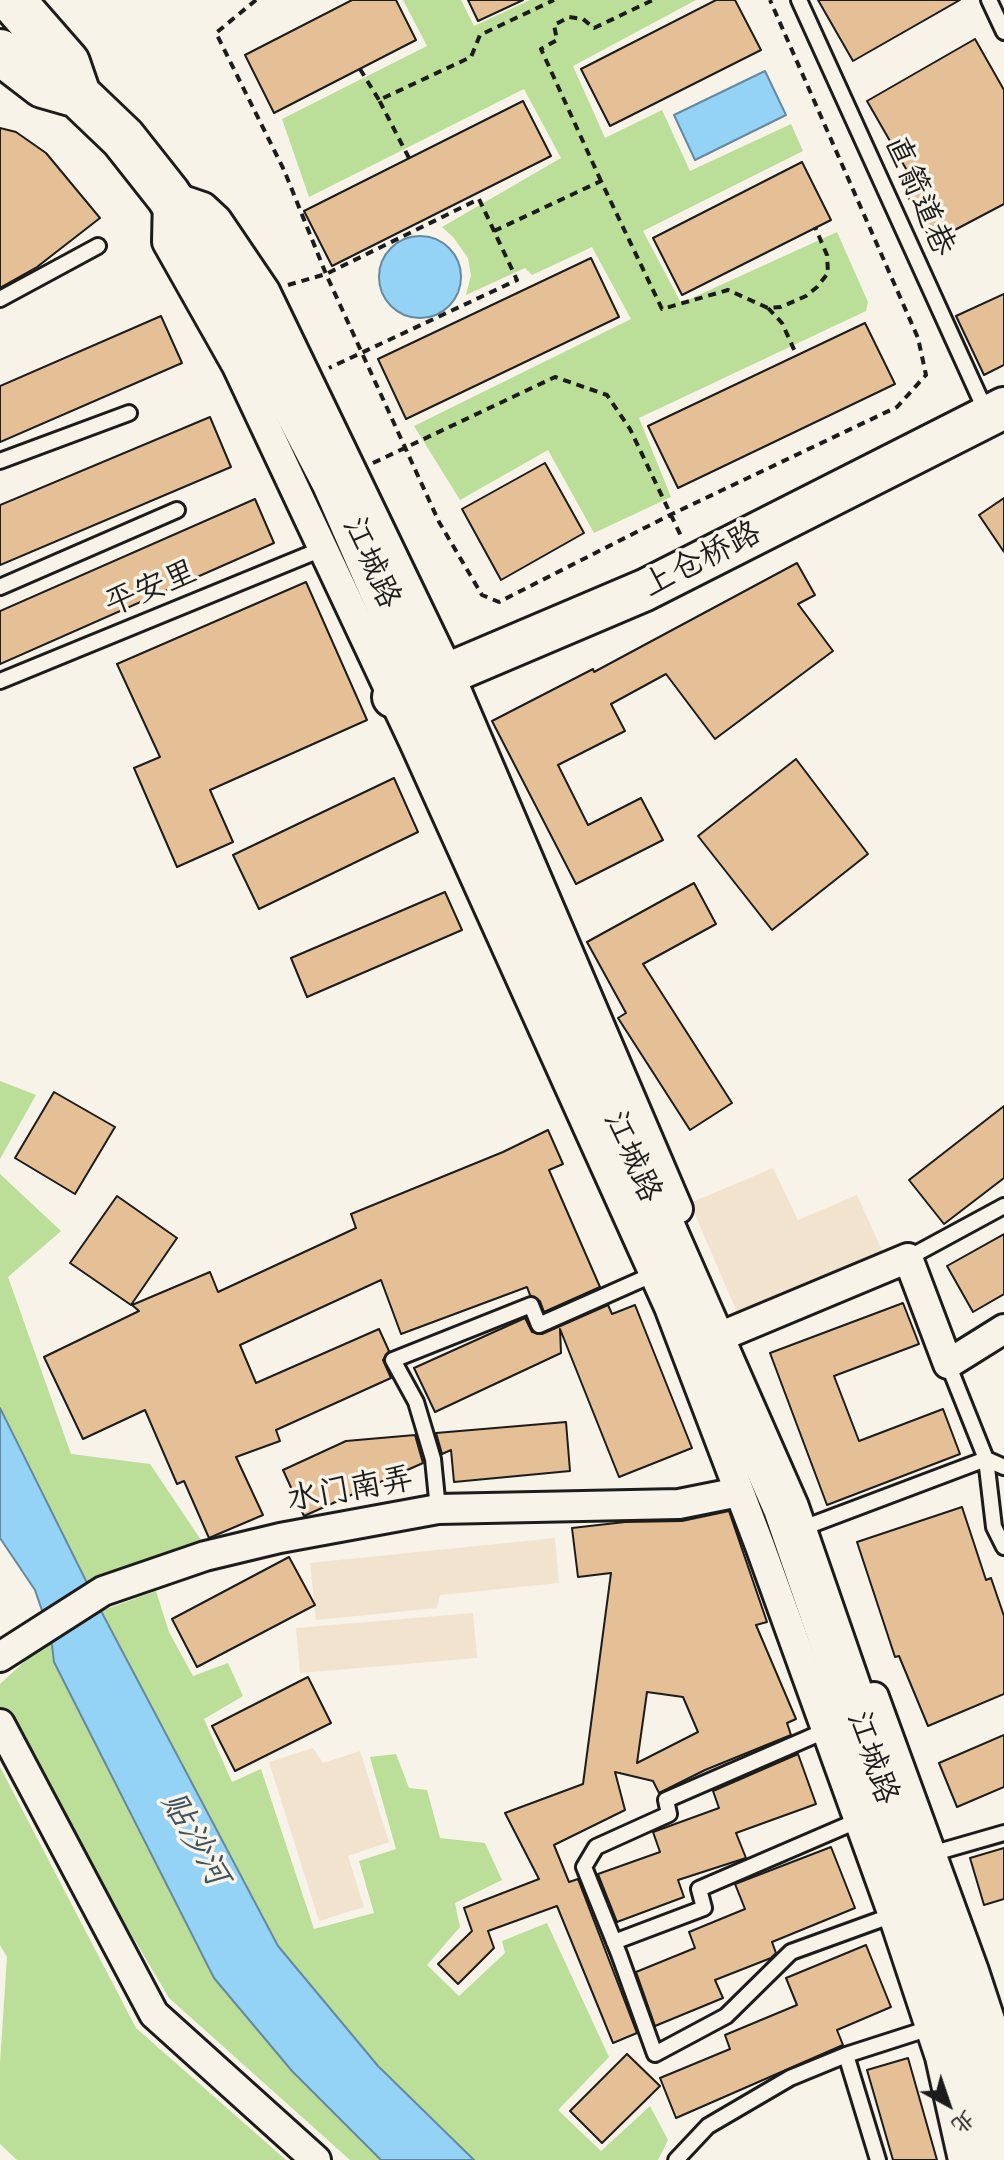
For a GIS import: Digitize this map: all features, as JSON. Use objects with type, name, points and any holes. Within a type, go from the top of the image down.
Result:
[{"type":"main road","name":"江城路","points":[[12,0],[67,63],[78,95],[123,138],[168,195],[249,318],[334,481],[786,1508],[959,2008],[997,2160]]},
{"type":"main road","name":"江城路","points":[[0,52],[43,85],[78,95]]},
{"type":"street","name":"江城路","points":[[963,2160],[930,2028],[827,1730],[739,1492],[422,684],[353,472],[265,291],[217,220],[203,207],[168,195],[167,242],[237,366],[322,549],[422,684],[731,1332],[811,1525],[974,1971],[993,2029],[1004,2078]]},
{"type":"street","name":"上仓桥路","points":[[422,684],[645,590],[996,412]]},
{"type":"street","points":[[731,1332],[908,1258],[948,1364],[1004,1329]]},
{"type":"street","name":"水门南弄","points":[[0,1657],[103,1591],[205,1556],[280,1538],[438,1509],[679,1504],[739,1492]]},
{"type":"street","points":[[0,1724],[154,2014],[316,2160]]},
{"type":"lane","name":"直箭道巷","points":[[799,0],[996,412]]},
{"type":"lane","points":[[989,0],[1004,32]]},
{"type":"lane","points":[[0,299],[98,246]]},
{"type":"lane","points":[[0,461],[129,413]]},
{"type":"lane","points":[[0,587],[177,510]]},
{"type":"lane","name":"平安里","points":[[0,681],[322,549]]},
{"type":"lane","points":[[908,1258],[1004,1206]]},
{"type":"lane","points":[[438,1509],[433,1459],[416,1402],[393,1360],[531,1305],[539,1325],[654,1274]]},
{"type":"lane","points":[[948,1364],[986,1459],[994,1527],[1004,1547]]},
{"type":"lane","points":[[811,1525],[986,1459],[1004,1467]]},
{"type":"lane","points":[[827,1730],[666,1800],[669,1814],[596,1847],[584,1867],[655,2054],[726,2016],[791,1952],[893,1915]]},
{"type":"lane","points":[[614,1942],[704,1908],[699,1889],[859,1820]]},
{"type":"lane","points":[[931,1854],[1004,1833]]},
{"type":"lane","points":[[676,2160],[708,2126],[790,2078],[846,2055],[930,2028]]},
{"type":"lane","points":[[846,2055],[878,2160]]},
{"type":"path","points":[[256,0],[216,33],[284,170],[326,274],[404,448],[462,565],[482,595],[499,602],[670,515],[897,407],[926,375],[918,338],[770,0]]},
{"type":"path","points":[[379,100],[471,57],[480,35],[554,0]]},
{"type":"path","points":[[653,0],[594,28],[583,19],[569,17],[554,25],[557,40],[541,49],[662,309],[728,290],[768,308],[782,323],[797,356]]},
{"type":"path","points":[[360,69],[409,158]]},
{"type":"path","points":[[494,231],[601,181]]},
{"type":"path","points":[[265,291],[326,274],[479,199],[517,280],[308,377]]},
{"type":"path","points":[[768,308],[781,307],[806,296],[828,273],[827,255],[815,227]]},
{"type":"path","points":[[353,472],[555,377],[607,395],[630,429],[695,564]]},
{"type":"shaded area","points":[[773,1168],[798,1220],[857,1195],[889,1266],[742,1324],[690,1203]]},
{"type":"shaded area","points":[[555,1538],[559,1583],[440,1595],[437,1608],[316,1620],[310,1563]]},
{"type":"shaded area","points":[[473,1613],[477,1658],[300,1673],[296,1628]]},
{"type":"shaded area","points":[[313,1748],[323,1763],[360,1751],[389,1842],[348,1856],[364,1907],[319,1921],[269,1762]]},
{"type":"green space","points":[[403,0],[461,0],[474,26],[530,0],[696,0],[573,66],[605,138],[662,110],[690,171],[791,124],[803,151],[643,231],[681,303],[837,232],[868,302],[866,311],[639,418],[671,497],[594,533],[548,450],[460,500],[414,426],[631,319],[592,247],[532,275],[525,268],[466,295],[471,275],[468,258],[442,227],[561,158],[524,89],[309,197],[282,119],[427,46]]},
{"type":"green space","points":[[0,1081],[36,1095],[0,1159]]},
{"type":"green space","points":[[0,1174],[61,1231],[8,1277],[71,1454],[150,1464],[201,1540],[89,1586],[0,1408]]},
{"type":"green space","points":[[156,1591],[169,1632],[193,1676],[228,1663],[243,1696],[204,1719],[232,1782],[261,1769],[314,1929],[374,1913],[359,1861],[396,1849],[370,1757],[396,1754],[409,1788],[427,1790],[440,1838],[485,1843],[502,1880],[455,1903],[460,1927],[427,1965],[459,1996],[505,1953],[502,1941],[547,1923],[609,2057],[558,2110],[601,2151],[650,2106],[668,2140],[658,2160],[474,2160],[378,2066],[278,1946],[101,1611]]},
{"type":"green space","points":[[51,1637],[214,1978],[292,2071],[381,2160],[350,2160],[169,1998],[0,1713],[0,1684]]},
{"type":"green space","points":[[0,1767],[136,2028],[286,2160],[17,2160],[0,2144],[0,2063],[7,1957],[0,1945]]},
{"type":"water","points":[[765,71],[786,115],[695,160],[674,115]]},
{"type":"water","points":[[420,236],[436,240],[449,248],[457,261],[461,277],[457,293],[449,306],[436,314],[420,318],[404,314],[391,306],[383,293],[379,277],[383,261],[391,248],[404,240]]},
{"type":"water","name":"贴沙河","points":[[0,1408],[101,1611],[278,1946],[378,2066],[474,2160],[381,2160],[292,2071],[214,1978],[54,1662],[51,1637],[35,1590],[0,1538]]},
{"type":"building","points":[[352,0],[396,0],[416,40],[274,113],[245,55]]},
{"type":"building","points":[[468,0],[523,0],[478,21]]},
{"type":"building","points":[[716,0],[735,0],[761,50],[610,126],[581,69]]},
{"type":"building","points":[[818,0],[960,0],[853,61]]},
{"type":"building","points":[[975,39],[1004,90],[1004,204],[932,242],[903,187],[913,181],[867,101]]},
{"type":"building","points":[[523,101],[551,156],[332,266],[304,211]]},
{"type":"building","points":[[0,128],[16,132],[46,153],[100,218],[37,267],[0,288]]},
{"type":"building","points":[[802,162],[831,220],[682,295],[653,238]]},
{"type":"building","points":[[591,258],[619,317],[406,419],[378,359]]},
{"type":"building","points":[[1004,294],[1004,365],[984,375],[956,316]]},
{"type":"building","points":[[161,316],[182,363],[0,442],[0,386]]},
{"type":"building","points":[[865,323],[895,384],[678,488],[648,426]]},
{"type":"building","points":[[210,417],[231,467],[0,565],[0,505]]},
{"type":"building","points":[[545,463],[584,533],[501,580],[462,509]]},
{"type":"building","points":[[1004,498],[1004,552],[979,515]]},
{"type":"building","points":[[255,499],[274,543],[0,664],[0,611]]},
{"type":"building","points":[[797,563],[815,595],[798,604],[833,651],[715,739],[666,674],[611,704],[625,731],[558,765],[588,825],[641,798],[663,840],[576,884],[492,721],[593,669],[594,672]]},
{"type":"building","points":[[306,582],[367,720],[210,790],[233,842],[177,867],[134,768],[160,757],[117,664]]},
{"type":"building","points":[[796,759],[868,854],[772,930],[698,836]]},
{"type":"building","points":[[394,778],[418,832],[259,909],[233,855]]},
{"type":"building","points":[[694,883],[716,924],[643,964],[732,1103],[690,1130],[618,1018],[626,1013],[587,942]]},
{"type":"building","points":[[445,892],[462,930],[307,997],[291,958]]},
{"type":"building","points":[[54,1092],[115,1127],[75,1194],[15,1158]]},
{"type":"building","points":[[1004,1106],[1004,1178],[944,1224],[909,1180]]},
{"type":"building","points":[[548,1130],[563,1164],[549,1170],[600,1287],[544,1312],[540,1301],[530,1295],[527,1287],[401,1334],[381,1280],[240,1345],[256,1383],[379,1329],[389,1351],[383,1360],[391,1378],[276,1430],[280,1441],[236,1457],[263,1515],[209,1538],[184,1481],[177,1484],[145,1410],[83,1439],[44,1357],[139,1311],[132,1305],[210,1272],[218,1292],[356,1228],[351,1214],[503,1152]]},
{"type":"building","points":[[117,1196],[177,1238],[131,1305],[70,1263]]},
{"type":"building","points":[[1004,1234],[1004,1294],[973,1312],[947,1266]]},
{"type":"building","points":[[903,1303],[919,1344],[834,1376],[859,1441],[943,1409],[960,1454],[827,1505],[770,1353]]},
{"type":"building","points":[[608,1305],[612,1314],[635,1305],[692,1448],[619,1477],[560,1329],[561,1353],[435,1412],[414,1368],[525,1318],[532,1332],[542,1334]]},
{"type":"building","points":[[566,1422],[570,1471],[454,1482],[451,1450],[442,1454],[436,1433]]},
{"type":"building","points":[[415,1435],[423,1463],[304,1516],[283,1470],[346,1441]]},
{"type":"building","points":[[962,1507],[986,1580],[991,1578],[1004,1616],[1004,1694],[928,1726],[899,1656],[895,1657],[857,1542]]},
{"type":"building","points":[[729,1511],[767,1622],[756,1625],[796,1719],[787,1723],[791,1735],[705,1770],[659,1793],[653,1781],[615,1772],[625,1810],[554,1845],[569,1882],[578,1879],[637,2033],[613,2043],[557,1906],[488,1931],[494,1948],[458,1984],[438,1964],[472,1931],[464,1908],[539,1879],[505,1813],[583,1784],[611,1573],[578,1577],[572,1528],[625,1522],[682,1521]],"holes":[[[647,1692],[683,1697],[698,1732],[637,1763]]]},
{"type":"building","points":[[289,1557],[315,1605],[197,1667],[172,1619]]},
{"type":"building","points":[[308,1677],[331,1723],[235,1771],[212,1726]]},
{"type":"building","points":[[1004,1735],[1004,1787],[957,1807],[939,1763]]},
{"type":"building","points":[[798,1754],[816,1804],[736,1833],[746,1858],[678,1880],[684,1897],[617,1922],[598,1874],[660,1852],[653,1832],[719,1808],[713,1791]]},
{"type":"building","points":[[831,1847],[855,1908],[772,1942],[776,1953],[771,1958],[715,1980],[723,1998],[655,2026],[636,1972],[695,1948],[689,1932],[745,1909],[735,1884]]},
{"type":"building","points":[[1004,1848],[1004,1899],[984,1905],[970,1858]]},
{"type":"building","points":[[866,1945],[891,2007],[837,2030],[843,2045],[676,2118],[660,2078],[730,2049],[725,2035],[797,2005],[786,1978]]},
{"type":"building","points":[[627,2054],[660,2086],[602,2143],[570,2111]]},
{"type":"building","points":[[908,2058],[937,2160],[893,2160],[867,2070]]}]
